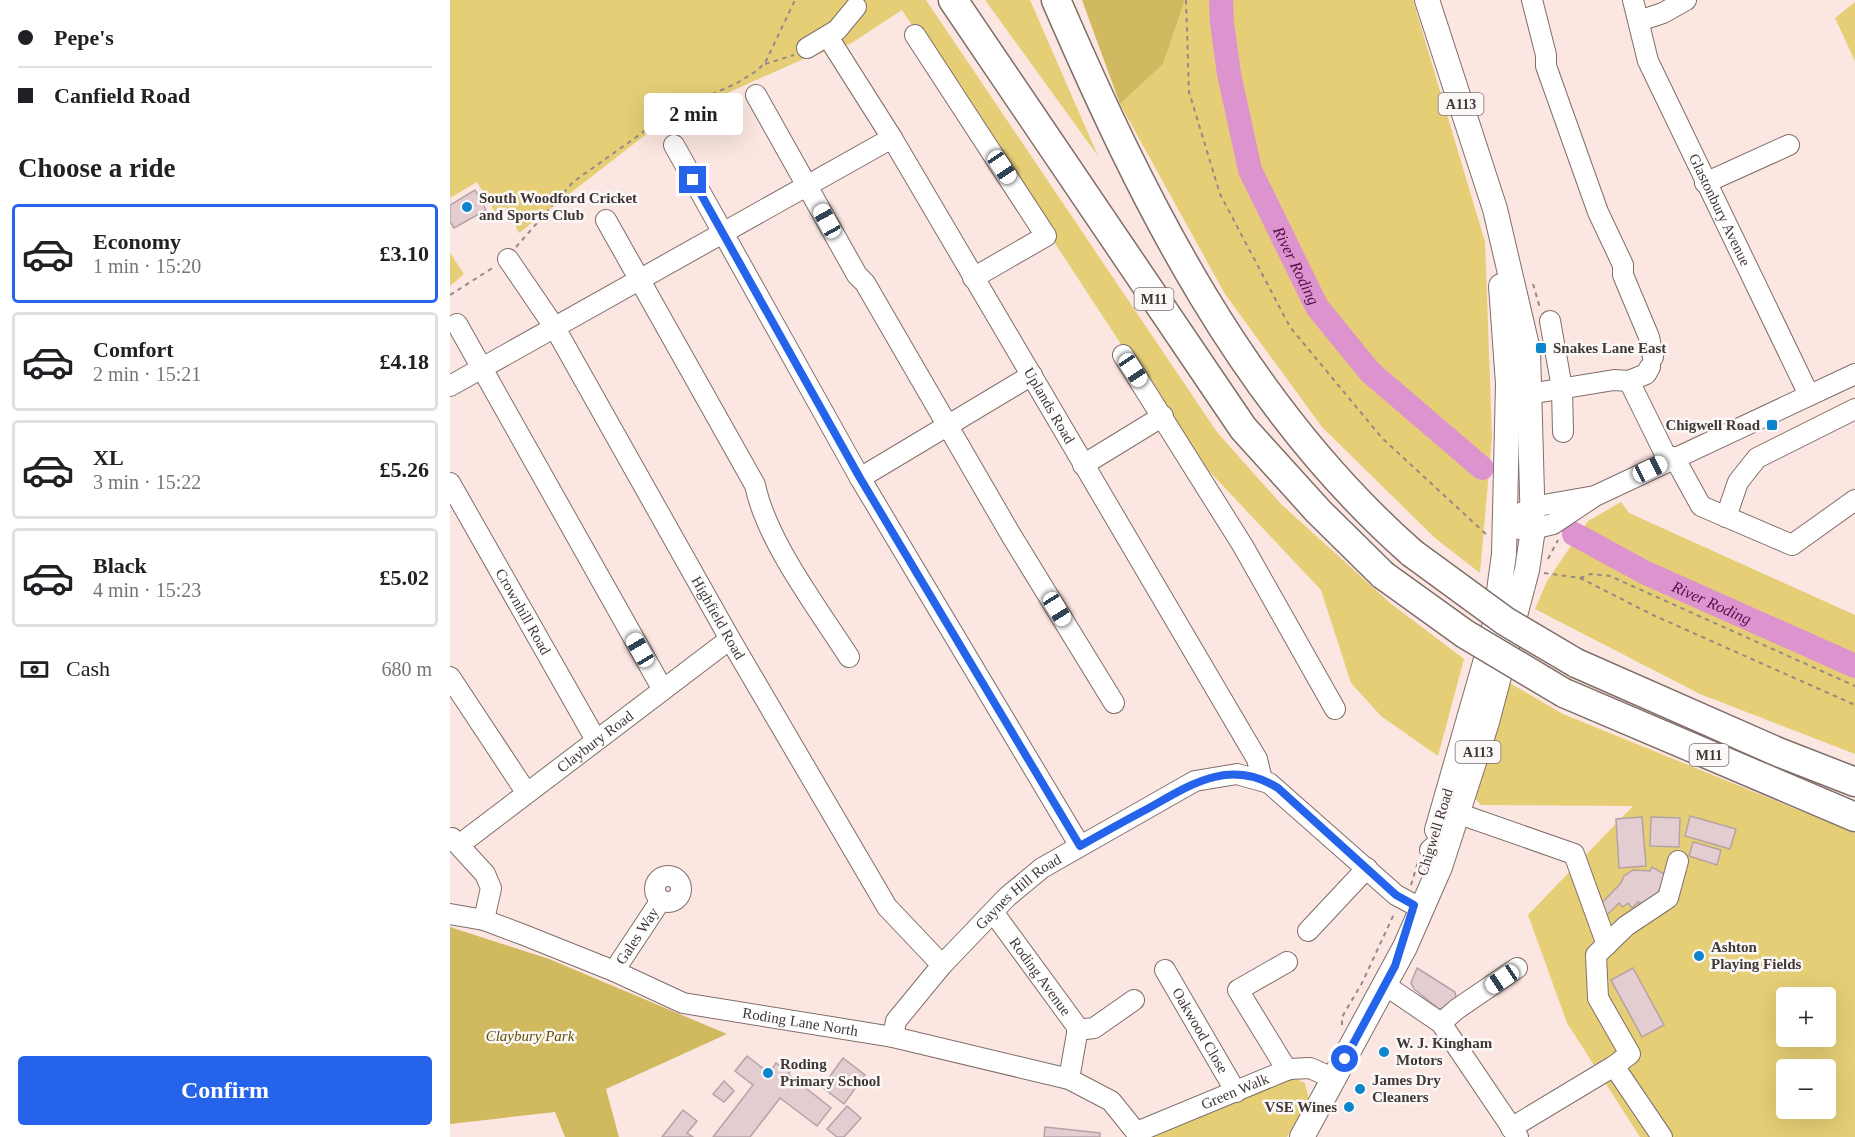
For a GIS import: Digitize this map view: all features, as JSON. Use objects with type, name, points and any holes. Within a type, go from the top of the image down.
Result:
[{"type":"highway","name":"M11","points":[[954,0],[1243,428],[1318,511],[1383,575],[1465,634],[1564,693],[1855,817]]},
{"type":"highway","name":"M11","points":[[1056,0],[1101,103],[1213,314],[1271,402],[1328,472],[1374,520],[1412,553],[1505,621],[1576,663],[1778,752],[1855,782]]},
{"type":"main road","name":"Chigwell Road","points":[[1302,1137],[1390,976],[1459,814],[1487,722],[1527,570],[1533,518],[1528,350],[1495,209],[1427,0]]},
{"type":"main road","name":"Chigwell Road","points":[[1418,907],[1430,850],[1493,634],[1507,521],[1508,384],[1495,209]]},
{"type":"street","points":[[1529,394],[1614,380],[1629,381],[1646,374],[1652,362],[1649,337],[1623,275],[1623,265],[1598,212],[1550,77],[1532,0]]},
{"type":"street","name":"Glastonbury Avenue","points":[[1634,0],[1648,61],[1809,395]]},
{"type":"street","points":[[1639,21],[1663,13],[1686,0]]},
{"type":"street","points":[[807,48],[828,37],[853,10]]},
{"type":"street","points":[[915,35],[1046,236],[973,278]]},
{"type":"street","name":"Uplands Road","points":[[828,37],[892,138],[1257,759],[1263,780]]},
{"type":"street","points":[[756,95],[857,275],[865,283],[1114,703]]},
{"type":"street","points":[[450,386],[892,138]]},
{"type":"street","points":[[674,145],[860,478],[1080,846]]},
{"type":"street","points":[[1705,183],[1789,145]]},
{"type":"street","points":[[606,220],[755,485],[759,502],[799,580],[849,657]]},
{"type":"street","name":"Highfield Road","points":[[507,257],[555,328],[730,639],[887,907],[942,965]]},
{"type":"street","points":[[1550,321],[1562,388],[1563,432]]},
{"type":"street","points":[[457,324],[663,690]]},
{"type":"street","points":[[1123,355],[1164,416],[1243,546],[1335,709]]},
{"type":"street","points":[[1507,521],[1533,518],[1595,496],[1855,374]]},
{"type":"street","points":[[860,478],[1032,375]]},
{"type":"street","points":[[1629,381],[1671,459],[1701,506],[1792,545],[1855,500]]},
{"type":"street","points":[[1726,517],[1738,482],[1756,458],[1855,409]]},
{"type":"street","points":[[1083,465],[1164,416]]},
{"type":"street","name":"Crownhill Road","points":[[450,483],[596,740]]},
{"type":"street","name":"Claybury Road","points":[[455,841],[526,792],[730,639]]},
{"type":"street","points":[[450,677],[526,792]]},
{"type":"street","name":"Gaynes Hill Road","points":[[892,1037],[896,1022],[942,965],[993,912],[1042,868],[1196,781],[1237,774],[1263,780],[1278,788],[1396,895],[1418,907]]},
{"type":"street","points":[[1430,850],[1443,839],[1454,812],[1574,854],[1606,945]]},
{"type":"street","points":[[455,841],[485,874],[491,888],[484,920]]},
{"type":"street","points":[[1390,976],[1442,1023],[1515,1132],[1629,1054],[1598,998],[1596,955],[1626,926],[1668,898],[1678,861]]},
{"type":"street","points":[[1308,931],[1367,868]]},
{"type":"street","name":"Gales Way","points":[[614,970],[660,900]]},
{"type":"street","name":"Roding Avenue","points":[[993,912],[1077,1030],[1069,1078]]},
{"type":"street","name":"Roding Lane North","points":[[450,914],[484,920],[614,970],[682,1003],[892,1037],[1069,1078],[1111,1101],[1138,1134]]},
{"type":"street","points":[[1287,962],[1238,990],[1287,1070]]},
{"type":"street","points":[[1442,1023],[1457,1009],[1517,969]]},
{"type":"street","name":"Oakwood Close","points":[[1165,970],[1236,1092]]},
{"type":"street","points":[[1077,1030],[1094,1028],[1134,1000]]},
{"type":"street","points":[[1614,1066],[1662,1137]]},
{"type":"street","name":"Green Walk","points":[[1138,1134],[1287,1070],[1310,1068],[1335,1079]]},
{"type":"path","points":[[763,64],[795,0]]},
{"type":"path","points":[[1186,0],[1189,92],[1220,194],[1290,327],[1382,438],[1487,536]]},
{"type":"path","points":[[450,295],[507,257],[524,241],[530,230],[573,182],[642,133],[655,120],[738,83],[763,64],[785,59],[807,48]]},
{"type":"path","points":[[1540,572],[1560,537]]},
{"type":"path","points":[[1546,573],[1580,578],[1653,615],[1855,705]]},
{"type":"path","points":[[1580,578],[1591,574],[1610,576],[1855,686]]},
{"type":"shaded area","points":[[450,0],[926,0],[1217,432],[1281,504],[1390,603],[1464,659],[1438,756],[1381,716],[1351,683],[1321,590],[1193,454],[902,10],[850,44],[808,57],[662,122],[519,233],[506,207],[495,212],[477,182],[450,198]]},
{"type":"shaded area","points":[[985,0],[1030,0],[1098,156]]},
{"type":"shaded area","points":[[1185,0],[1413,0],[1485,242],[1492,437],[1480,573],[1435,538],[1322,427],[1225,294],[1120,104],[1163,64]]},
{"type":"shaded area","points":[[1855,2],[1855,61],[1835,18]]},
{"type":"shaded area","points":[[450,253],[464,274],[450,286]]},
{"type":"shaded area","points":[[1621,502],[1629,513],[1855,615],[1855,754],[1700,694],[1535,609],[1547,581],[1588,521]]},
{"type":"shaded area","name":"Ashton Playing Fields","points":[[1508,682],[1563,714],[1855,833],[1855,1137],[1640,1137],[1567,1023],[1528,915],[1633,806],[1481,805],[1473,796]]},
{"type":"shaded area","points":[[1296,1079],[1305,1083],[1309,1099],[1287,1137],[1148,1137],[1287,1080]]},
{"type":"green space","points":[[1082,0],[1185,0],[1163,64],[1120,104]]},
{"type":"green space","name":"Claybury Park","points":[[450,927],[549,959],[727,1034],[606,1089],[619,1137],[565,1137],[555,1112],[450,1124]]},
{"type":"building","name":"South Woodford Cricket and Sports Club","points":[[475,190],[486,210],[454,228],[450,222],[450,205]]},
{"type":"building","points":[[1690,816],[1736,829],[1730,849],[1685,836]]},
{"type":"building","points":[[1642,817],[1646,866],[1619,868],[1616,819]]},
{"type":"building","points":[[1651,817],[1680,818],[1679,847],[1650,846]]},
{"type":"building","points":[[1693,842],[1721,850],[1717,865],[1689,856]]},
{"type":"building","points":[[1652,867],[1666,875],[1651,908],[1638,902],[1632,908],[1628,903],[1623,907],[1619,903],[1604,918],[1596,909],[1621,883],[1624,876],[1633,870],[1650,871]]},
{"type":"building","points":[[1417,968],[1455,992],[1457,1002],[1445,1010],[1439,1009],[1414,989],[1411,983]]},
{"type":"building","points":[[1633,968],[1664,1025],[1642,1037],[1611,980]]},
{"type":"building","points":[[747,1056],[769,1073],[776,1063],[783,1068],[788,1062],[794,1067],[788,1074],[831,1108],[817,1126],[780,1098],[750,1137],[713,1137],[753,1085],[735,1071]]},
{"type":"building","points":[[843,1058],[865,1075],[844,1104],[822,1087]]},
{"type":"building","points":[[724,1081],[734,1091],[724,1102],[713,1094]]},
{"type":"building","points":[[847,1106],[861,1118],[844,1137],[837,1137],[827,1129]]},
{"type":"building","points":[[683,1110],[697,1121],[687,1133],[693,1137],[662,1137]]},
{"type":"building","points":[[1045,1127],[1100,1133],[1100,1137],[1044,1137]]},
{"type":"waterway","name":"River Roding","points":[[1221,0],[1229,74],[1250,170],[1317,307],[1370,372],[1482,468]]},
{"type":"waterway","name":"River Roding","points":[[1574,534],[1646,573],[1855,666]]},
{"type":"place","name":"South Woodford Cricket and Sports Club","points":[[467,207]]},
{"type":"place","name":"Snakes Lane East","points":[[1541,348]]},
{"type":"place","name":"Chigwell Road","points":[[1772,425]]},
{"type":"place","name":"Ashton Playing Fields","points":[[1699,956]]},
{"type":"place","name":"W. J. Kingham Motors","points":[[1384,1052]]},
{"type":"place","name":"Roding Primary School","points":[[768,1073]]},
{"type":"place","name":"James Dry Cleaners","points":[[1360,1089]]},
{"type":"place","name":"VSE Wines","points":[[1349,1107]]},
{"type":"route","points":[[693,180],[860,478],[1080,846],[1196,781],[1237,774],[1263,780],[1278,788],[1396,895],[1414,905],[1395,966],[1345,1059]]}]
